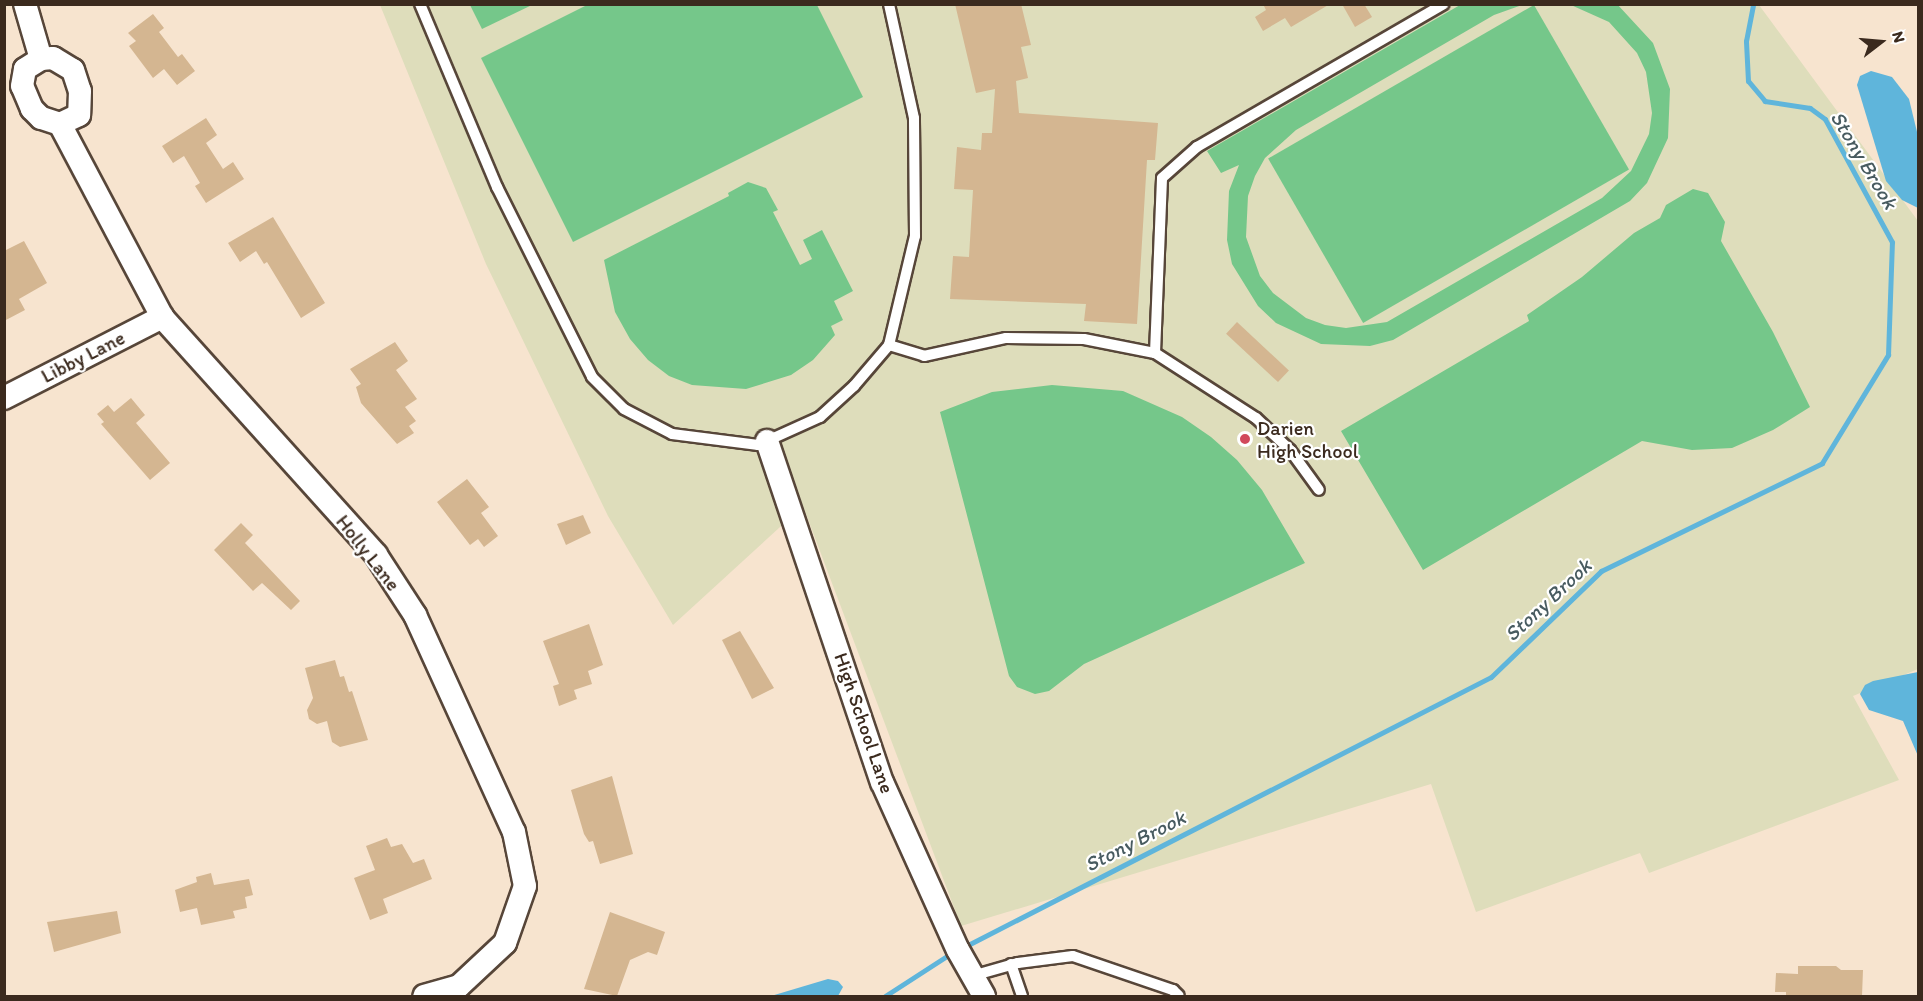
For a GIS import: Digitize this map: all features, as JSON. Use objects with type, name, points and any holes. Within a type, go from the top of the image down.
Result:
[{"type":"street","points":[[25,4],[41,59]]},
{"type":"street","points":[[53,58],[73,70],[81,91],[79,115],[60,124],[41,118],[32,109],[22,86],[25,69],[41,59],[53,58]]},
{"type":"street","name":"Holly Lane","points":[[60,124],[162,317],[376,555],[415,615],[514,832],[525,886],[506,943],[459,986],[424,996]]},
{"type":"street","name":"Libby Lane","points":[[4,398],[162,317]]},
{"type":"street","name":"High School Lane","points":[[767,441],[882,782],[972,976],[984,996]]},
{"type":"lane","points":[[420,4],[497,186],[592,376],[624,410],[672,435],[758,445],[820,417],[854,386],[889,345],[915,236],[914,118],[889,4]]},
{"type":"lane","points":[[1155,353],[1162,178],[1197,147],[1444,4]]},
{"type":"lane","points":[[889,345],[924,356],[1006,338],[1084,339],[1155,353],[1256,418],[1290,450],[1319,490]]},
{"type":"lane","points":[[972,976],[1011,964],[1073,956],[1173,990],[1179,996]]},
{"type":"lane","points":[[1011,964],[1022,996]]},
{"type":"shaded area","name":"Darien High School","points":[[380,5],[1759,5],[1918,221],[1918,669],[1853,696],[1899,780],[1649,873],[1640,853],[1476,912],[1431,784],[961,926],[803,506],[673,625],[608,516],[486,264]]},
{"type":"green space","points":[[589,4],[817,5],[863,97],[573,242],[481,58]]},
{"type":"green space","points":[[1617,4],[1653,43],[1670,89],[1668,138],[1647,183],[1630,201],[1393,340],[1370,346],[1321,344],[1276,323],[1258,306],[1232,264],[1227,240],[1229,191],[1239,165],[1221,173],[1207,151],[1460,5],[1522,5],[1494,15],[1296,130],[1265,158],[1255,176],[1248,196],[1246,237],[1260,276],[1273,293],[1306,318],[1325,325],[1346,328],[1387,322],[1602,198],[1631,171],[1649,134],[1652,113],[1646,72],[1637,53],[1609,22],[1571,5]]},
{"type":"green space","points":[[470,5],[532,5],[482,29]]},
{"type":"green space","points":[[1534,5],[1629,170],[1363,323],[1268,158]]},
{"type":"green space","points":[[748,182],[766,188],[778,210],[773,212],[800,265],[812,259],[803,240],[822,230],[853,291],[834,301],[843,320],[831,326],[835,335],[813,360],[791,375],[746,389],[692,385],[669,376],[648,360],[630,339],[615,312],[604,260],[729,196],[728,193]]},
{"type":"green space","points":[[1693,189],[1708,193],[1725,222],[1721,241],[1773,332],[1810,407],[1773,430],[1732,448],[1692,450],[1642,441],[1423,570],[1341,431],[1529,321],[1527,315],[1582,277],[1634,233],[1660,218],[1666,205]]},
{"type":"green space","points":[[1052,385],[1123,391],[1182,417],[1211,437],[1237,460],[1262,490],[1305,563],[1084,664],[1049,691],[1035,694],[1017,687],[1009,676],[940,412],[992,392]]},
{"type":"water","points":[[1871,71],[1892,77],[1909,99],[1918,136],[1918,208],[1902,200],[1886,181],[1857,85],[1860,76]]},
{"type":"water","points":[[1918,672],[1918,756],[1903,721],[1869,710],[1860,694],[1865,685],[1873,681]]},
{"type":"water","points":[[828,979],[838,981],[843,987],[838,996],[771,996]]},
{"type":"building","points":[[955,4],[1021,4],[1031,45],[1021,47],[1028,78],[1016,81],[1019,113],[1158,123],[1155,160],[1147,160],[1137,324],[1084,321],[1086,304],[950,299],[953,256],[969,257],[973,190],[954,189],[957,147],[981,150],[982,133],[992,133],[995,89],[976,93]]},
{"type":"building","points":[[1263,4],[1330,4],[1291,27],[1285,18],[1263,31],[1255,17],[1266,10]]},
{"type":"building","points":[[1342,4],[1364,4],[1372,17],[1355,27]]},
{"type":"building","points":[[153,14],[164,28],[159,32],[178,57],[182,54],[195,71],[177,85],[164,69],[153,78],[129,46],[136,41],[128,33]]},
{"type":"building","points":[[206,118],[217,135],[206,143],[223,169],[233,162],[244,179],[206,203],[195,186],[200,183],[184,156],[173,163],[162,146]]},
{"type":"building","points":[[273,217],[325,303],[301,318],[267,262],[264,264],[256,251],[240,262],[228,243]]},
{"type":"building","points":[[24,241],[47,283],[19,299],[25,310],[4,321],[4,251]]},
{"type":"building","points":[[1237,322],[1289,370],[1278,382],[1226,334]]},
{"type":"building","points":[[395,342],[408,361],[396,370],[417,399],[405,407],[416,421],[409,426],[414,433],[397,444],[361,403],[356,387],[361,384],[350,369]]},
{"type":"building","points":[[131,398],[145,415],[136,423],[170,463],[150,480],[101,424],[104,422],[97,414],[108,405],[114,412]]},
{"type":"building","points":[[467,479],[489,507],[481,513],[498,536],[484,547],[478,539],[470,545],[437,502]]},
{"type":"building","points":[[583,515],[591,533],[566,545],[557,524]]},
{"type":"building","points":[[241,523],[253,535],[245,543],[300,601],[291,610],[262,583],[253,591],[214,550]]},
{"type":"building","points":[[589,624],[603,665],[588,671],[592,684],[574,690],[577,699],[559,706],[553,686],[559,684],[543,641]]},
{"type":"building","points":[[740,631],[774,688],[752,699],[722,640]]},
{"type":"building","points":[[335,660],[340,677],[344,676],[349,692],[352,691],[368,740],[340,747],[332,742],[327,721],[317,724],[309,719],[307,710],[313,698],[305,668]]},
{"type":"building","points":[[612,776],[633,854],[600,864],[593,841],[589,842],[584,834],[571,790]]},
{"type":"building","points":[[387,838],[391,847],[402,844],[413,863],[424,859],[432,879],[383,899],[388,913],[370,920],[354,878],[375,870],[366,846]]},
{"type":"building","points":[[211,873],[214,885],[249,879],[253,895],[245,897],[247,908],[233,911],[235,918],[201,925],[197,908],[180,912],[175,890],[197,882],[196,877]]},
{"type":"building","points":[[117,911],[121,933],[54,952],[47,922]]},
{"type":"building","points":[[610,912],[665,932],[657,955],[648,952],[630,960],[617,996],[584,989]]},
{"type":"building","points":[[1798,966],[1836,966],[1841,970],[1863,970],[1862,996],[1786,996],[1786,992],[1775,992],[1776,973],[1798,974]]},
{"type":"waterway","name":"Stony Brook","points":[[962,948],[1491,677],[1601,571],[1822,463],[1888,355],[1892,242],[1825,119],[1810,108],[1765,101],[1748,81],[1746,41],[1753,4]]},
{"type":"waterway","name":"Stony Brook","points":[[885,996],[953,952]]},
{"type":"place","name":"Darien High School","points":[[1245,439]]}]
